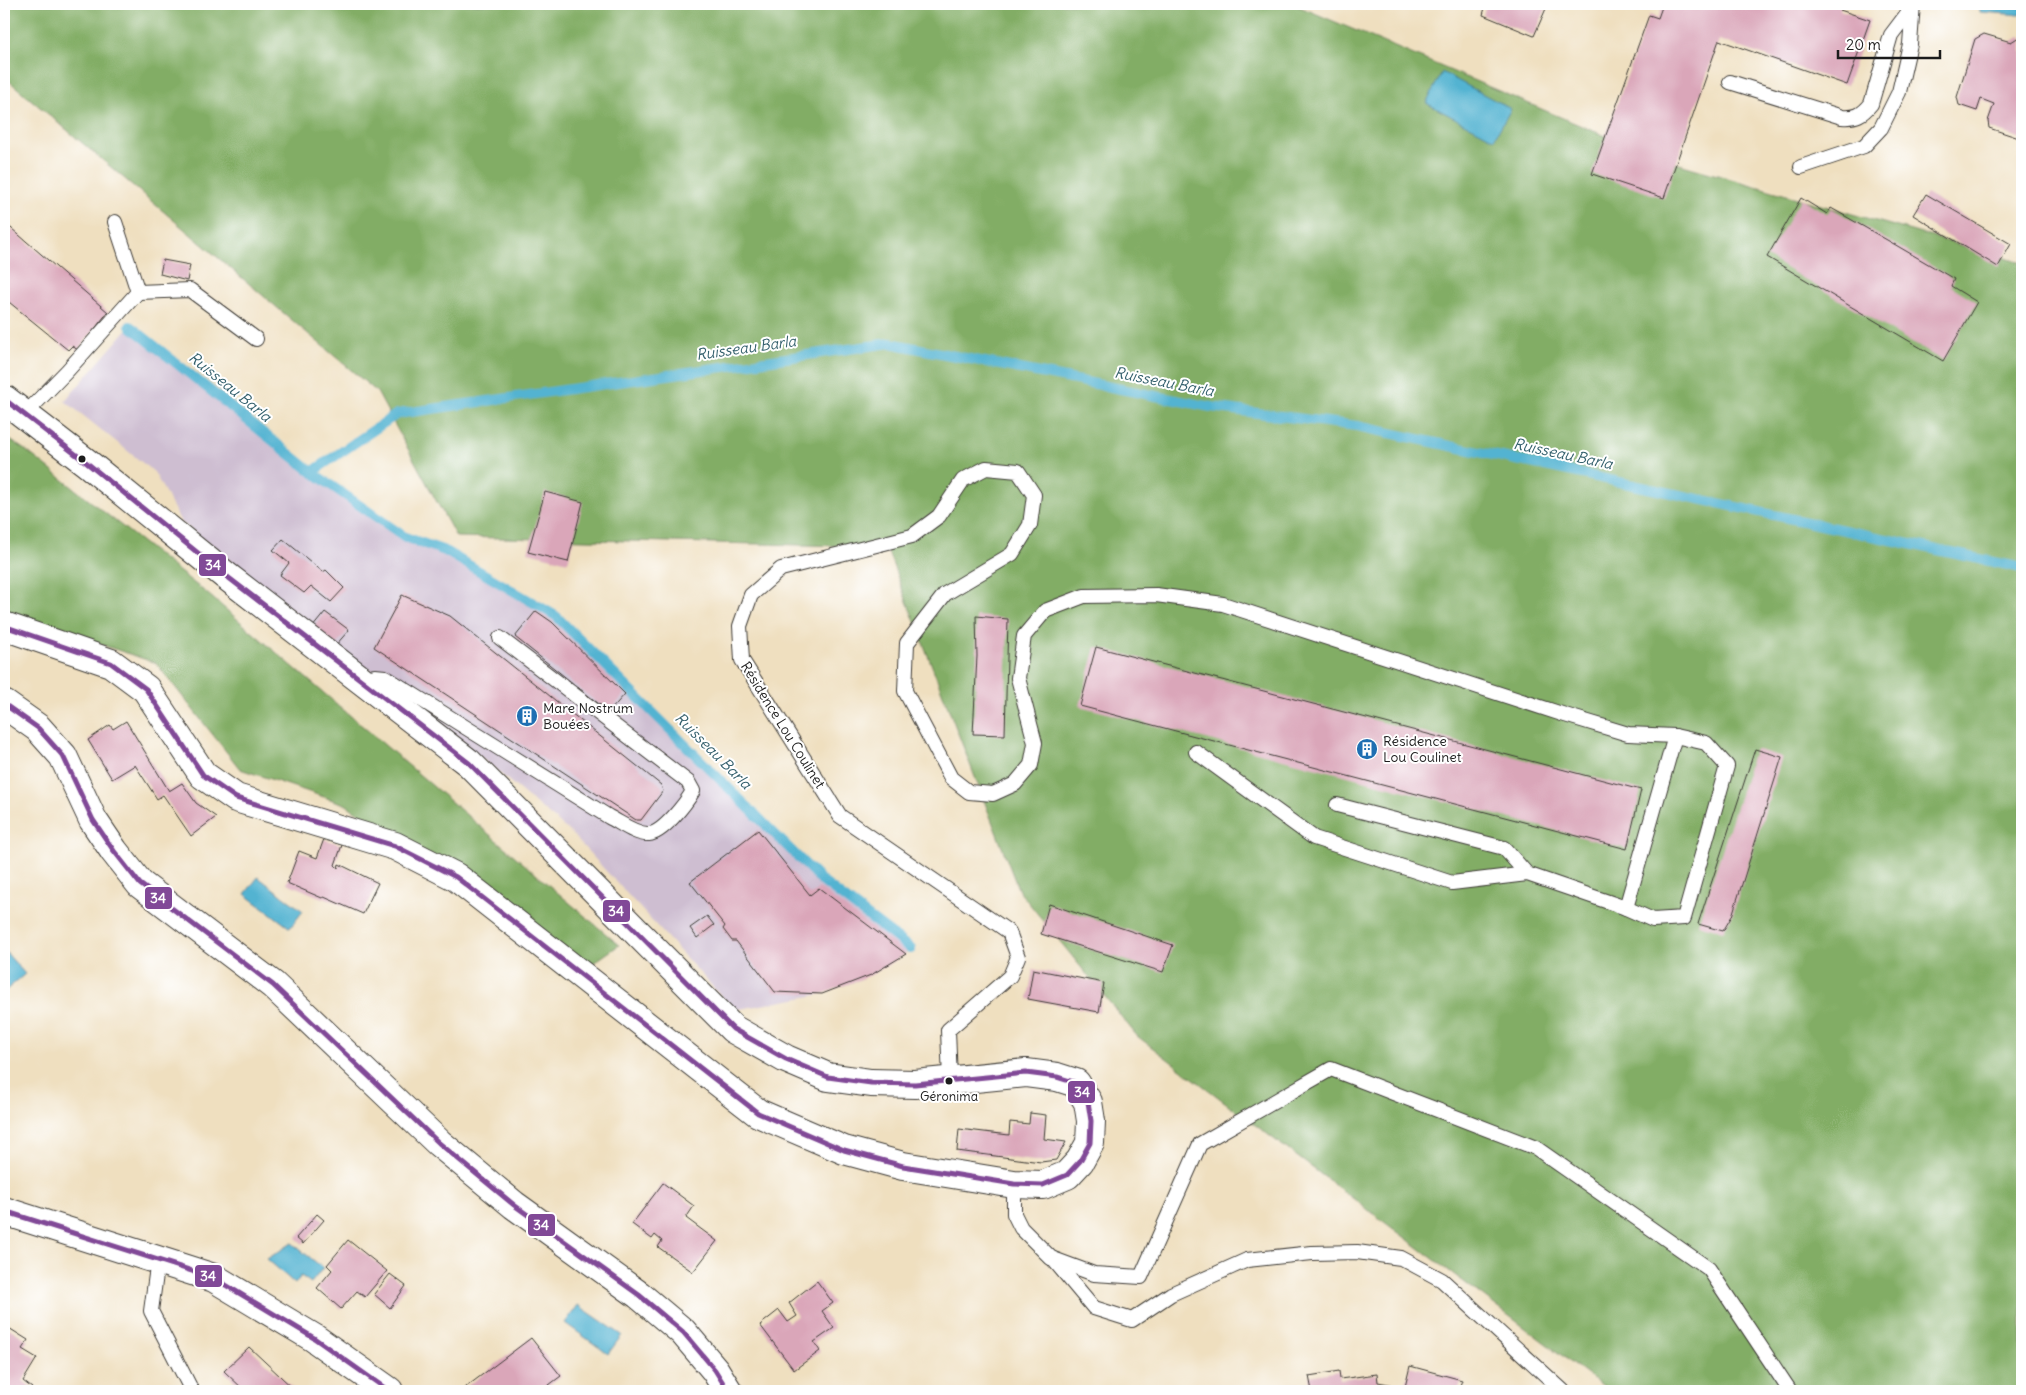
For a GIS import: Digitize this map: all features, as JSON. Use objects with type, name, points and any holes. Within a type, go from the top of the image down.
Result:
[{"type":"street","points":[[4,626],[111,663],[146,690],[203,775],[236,798],[395,846],[456,877],[758,1113],[844,1150],[903,1166],[1014,1184],[1044,1185],[1067,1175],[1080,1162],[1090,1142],[1091,1121],[1088,1102],[1076,1083],[1057,1077],[1026,1073],[915,1084],[871,1083],[828,1077],[786,1059],[733,1029],[469,763],[224,575],[14,407]]},
{"type":"street","points":[[4,704],[38,728],[63,756],[93,820],[140,884],[273,985],[446,1149],[514,1205],[639,1295],[683,1332],[714,1370],[728,1391]]},
{"type":"street","points":[[4,1211],[214,1278],[314,1338],[389,1391]]},
{"type":"lane","points":[[1730,82],[1842,118],[1854,118],[1864,113],[1871,104],[1890,35],[1913,5]]},
{"type":"lane","points":[[1802,167],[1864,146],[1881,128],[1899,92],[1910,44],[1913,5]]},
{"type":"lane","points":[[114,222],[138,292]]},
{"type":"lane","points":[[14,407],[67,371],[138,292],[190,290],[256,339]]},
{"type":"lane","name":"Résidence Lou Coulinet","points":[[950,1080],[948,1030],[1010,976],[1018,957],[1009,932],[840,816],[742,660],[740,626],[751,595],[781,569],[912,536],[939,516],[963,480],[986,468],[1018,471],[1034,495],[1030,525],[1012,554],[945,594],[907,643],[905,691],[951,778],[969,792],[993,794],[1015,784],[1030,765],[1035,743],[1018,678],[1024,636],[1045,611],[1084,596],[1156,595],[1223,604],[1628,734],[1674,736],[1706,743],[1727,766],[1684,918],[1653,920],[1626,908],[1527,874],[1452,883],[1314,838],[1196,752]]},
{"type":"lane","points":[[362,680],[375,676],[385,677],[609,818],[638,832],[649,834],[659,831],[687,801],[693,791],[688,782],[500,638]]},
{"type":"lane","points":[[1626,908],[1674,736]]},
{"type":"lane","points":[[1337,805],[1504,848],[1527,874]]},
{"type":"lane","points":[[1051,1258],[1094,1274],[1141,1276],[1200,1144],[1331,1069],[1536,1148],[1701,1263],[1709,1269],[1790,1391]]},
{"type":"lane","points":[[1014,1184],[1014,1214],[1021,1228],[1051,1258],[1094,1308],[1132,1320],[1171,1294],[1247,1260],[1312,1253],[1357,1252],[1401,1258],[1442,1280],[1563,1391]]},
{"type":"lane","points":[[158,1260],[151,1311],[192,1391]]},
{"type":"shaded area","points":[[130,326],[312,472],[405,537],[445,551],[556,616],[823,882],[911,949],[871,975],[822,994],[734,1010],[571,833],[385,677],[363,667],[181,522],[154,472],[65,401]]},
{"type":"green space","points":[[4,4],[1293,4],[1655,157],[2022,263],[2022,1391],[1609,1391],[1137,1036],[1019,891],[886,547],[456,537],[377,392],[9,81],[4,81]]},
{"type":"green space","points":[[4,436],[28,452],[209,595],[619,945],[589,966],[345,804],[240,769],[156,663],[4,612]]},
{"type":"water","points":[[1979,4],[2022,4],[2022,15],[1980,12]]},
{"type":"water","points":[[1442,72],[1511,109],[1494,139],[1426,103]]},
{"type":"water","points":[[258,877],[303,911],[290,928],[245,894]]},
{"type":"water","points":[[4,950],[25,974],[5,991],[4,989]]},
{"type":"water","points":[[292,1243],[323,1268],[311,1283],[301,1276],[295,1284],[267,1259]]},
{"type":"water","points":[[578,1305],[622,1335],[608,1354],[565,1323]]},
{"type":"building","points":[[1486,4],[1548,4],[1534,36],[1483,15]]},
{"type":"building","points":[[1663,4],[1842,4],[1840,10],[1870,20],[1847,85],[1719,40],[1664,198],[1592,174],[1649,15],[1658,18]]},
{"type":"building","points":[[1984,34],[2011,42],[2019,37],[2022,38],[2022,139],[1989,128],[1988,121],[1994,104],[1981,99],[1977,111],[1959,105],[1957,97],[1975,39]]},
{"type":"building","points":[[1926,194],[2011,244],[1998,267],[1913,215]]},
{"type":"building","points":[[1801,198],[1827,214],[1831,208],[1954,279],[1951,286],[1977,302],[1943,361],[1767,257]]},
{"type":"building","points":[[4,222],[108,312],[78,350],[72,346],[68,350],[4,298]]},
{"type":"building","points":[[163,260],[190,265],[187,281],[160,274]]},
{"type":"building","points":[[545,492],[583,502],[568,562],[528,552]]},
{"type":"building","points":[[283,539],[323,572],[326,570],[344,588],[331,602],[311,586],[304,593],[280,575],[289,563],[273,550]]},
{"type":"building","name":"Mare Nostrum Bouées","points":[[402,595],[450,616],[661,785],[663,791],[641,820],[636,820],[374,647]]},
{"type":"building","points":[[536,611],[552,622],[625,694],[609,712],[515,637]]},
{"type":"building","points":[[325,612],[349,630],[335,646],[312,628]]},
{"type":"building","points":[[976,616],[1008,619],[1005,735],[973,734],[977,656]]},
{"type":"building","name":"Résidence Lou Coulinet","points":[[1096,647],[1641,790],[1627,849],[1080,706]]},
{"type":"building","points":[[126,721],[169,791],[182,783],[196,803],[216,817],[191,836],[163,795],[157,799],[135,765],[112,779],[88,740],[110,725],[113,729]]},
{"type":"building","points":[[1755,749],[1782,757],[1732,916],[1723,931],[1698,924]]},
{"type":"building","points":[[758,830],[810,895],[819,888],[906,954],[871,975],[822,994],[775,992],[736,941],[732,941],[723,929],[725,926],[690,882]]},
{"type":"building","points":[[324,839],[342,845],[335,865],[338,868],[339,864],[378,883],[363,914],[287,883],[299,851],[317,858]]},
{"type":"building","points":[[1049,904],[1173,945],[1163,972],[1041,934]]},
{"type":"building","points":[[707,916],[714,925],[697,938],[690,928]]},
{"type":"building","points":[[1033,969],[1104,983],[1099,1012],[1028,999]]},
{"type":"building","points":[[1030,1113],[1046,1115],[1044,1139],[1066,1142],[1056,1160],[1041,1162],[957,1151],[959,1129],[1009,1135],[1010,1122],[1029,1124]]},
{"type":"building","points":[[663,1183],[694,1206],[686,1218],[717,1241],[693,1272],[658,1247],[662,1241],[655,1235],[652,1239],[632,1224]]},
{"type":"building","points":[[317,1214],[324,1220],[303,1244],[296,1238]]},
{"type":"building","points":[[348,1240],[387,1271],[365,1297],[357,1291],[341,1309],[317,1288],[332,1270],[327,1265]]},
{"type":"building","points":[[390,1274],[406,1286],[390,1308],[374,1294]]},
{"type":"building","points":[[817,1281],[833,1303],[822,1311],[834,1328],[814,1342],[820,1351],[794,1370],[760,1325],[779,1310],[788,1322],[797,1316],[789,1303]]},
{"type":"building","points":[[4,1325],[28,1340],[22,1349],[37,1358],[23,1381],[32,1388],[30,1391],[4,1391]]},
{"type":"building","points":[[531,1338],[561,1376],[541,1391],[462,1390]]},
{"type":"building","points":[[249,1347],[296,1391],[245,1391],[224,1371]]},
{"type":"building","points":[[1410,1366],[1462,1380],[1458,1391],[1312,1391],[1309,1376],[1339,1371],[1340,1379],[1377,1374],[1378,1382],[1405,1387]]},
{"type":"waterway","name":"Ruisseau Barla","points":[[130,326],[312,472],[397,414],[890,343],[1211,407],[1357,426],[2022,568]]},
{"type":"waterway","name":"Ruisseau Barla","points":[[312,472],[405,537],[445,551],[556,616],[823,882],[911,949]]},
{"type":"transit line","name":"34","points":[[4,399],[87,463],[225,575],[469,763],[733,1029],[786,1059],[828,1077],[871,1083],[915,1084],[1026,1073],[1057,1077],[1076,1083],[1088,1102],[1091,1121],[1090,1143],[1080,1161],[1067,1175],[1043,1185],[1014,1184],[903,1166],[844,1150],[758,1113],[456,877],[395,846],[236,798],[203,775],[146,689],[111,663],[4,626]]},
{"type":"transit line","name":"34","points":[[4,704],[38,728],[63,756],[93,820],[140,884],[273,985],[439,1143],[514,1205],[639,1295],[683,1332],[715,1370],[728,1391]]},
{"type":"transit line","name":"34","points":[[4,1211],[214,1278],[314,1338],[389,1391]]},
{"type":"place","name":"Mare Nostrum Bouées","points":[[527,716]]},
{"type":"place","name":"Résidence Lou Coulinet","points":[[1367,749]]},
{"type":"place","name":"Géronima","points":[[949,1081]]}]
